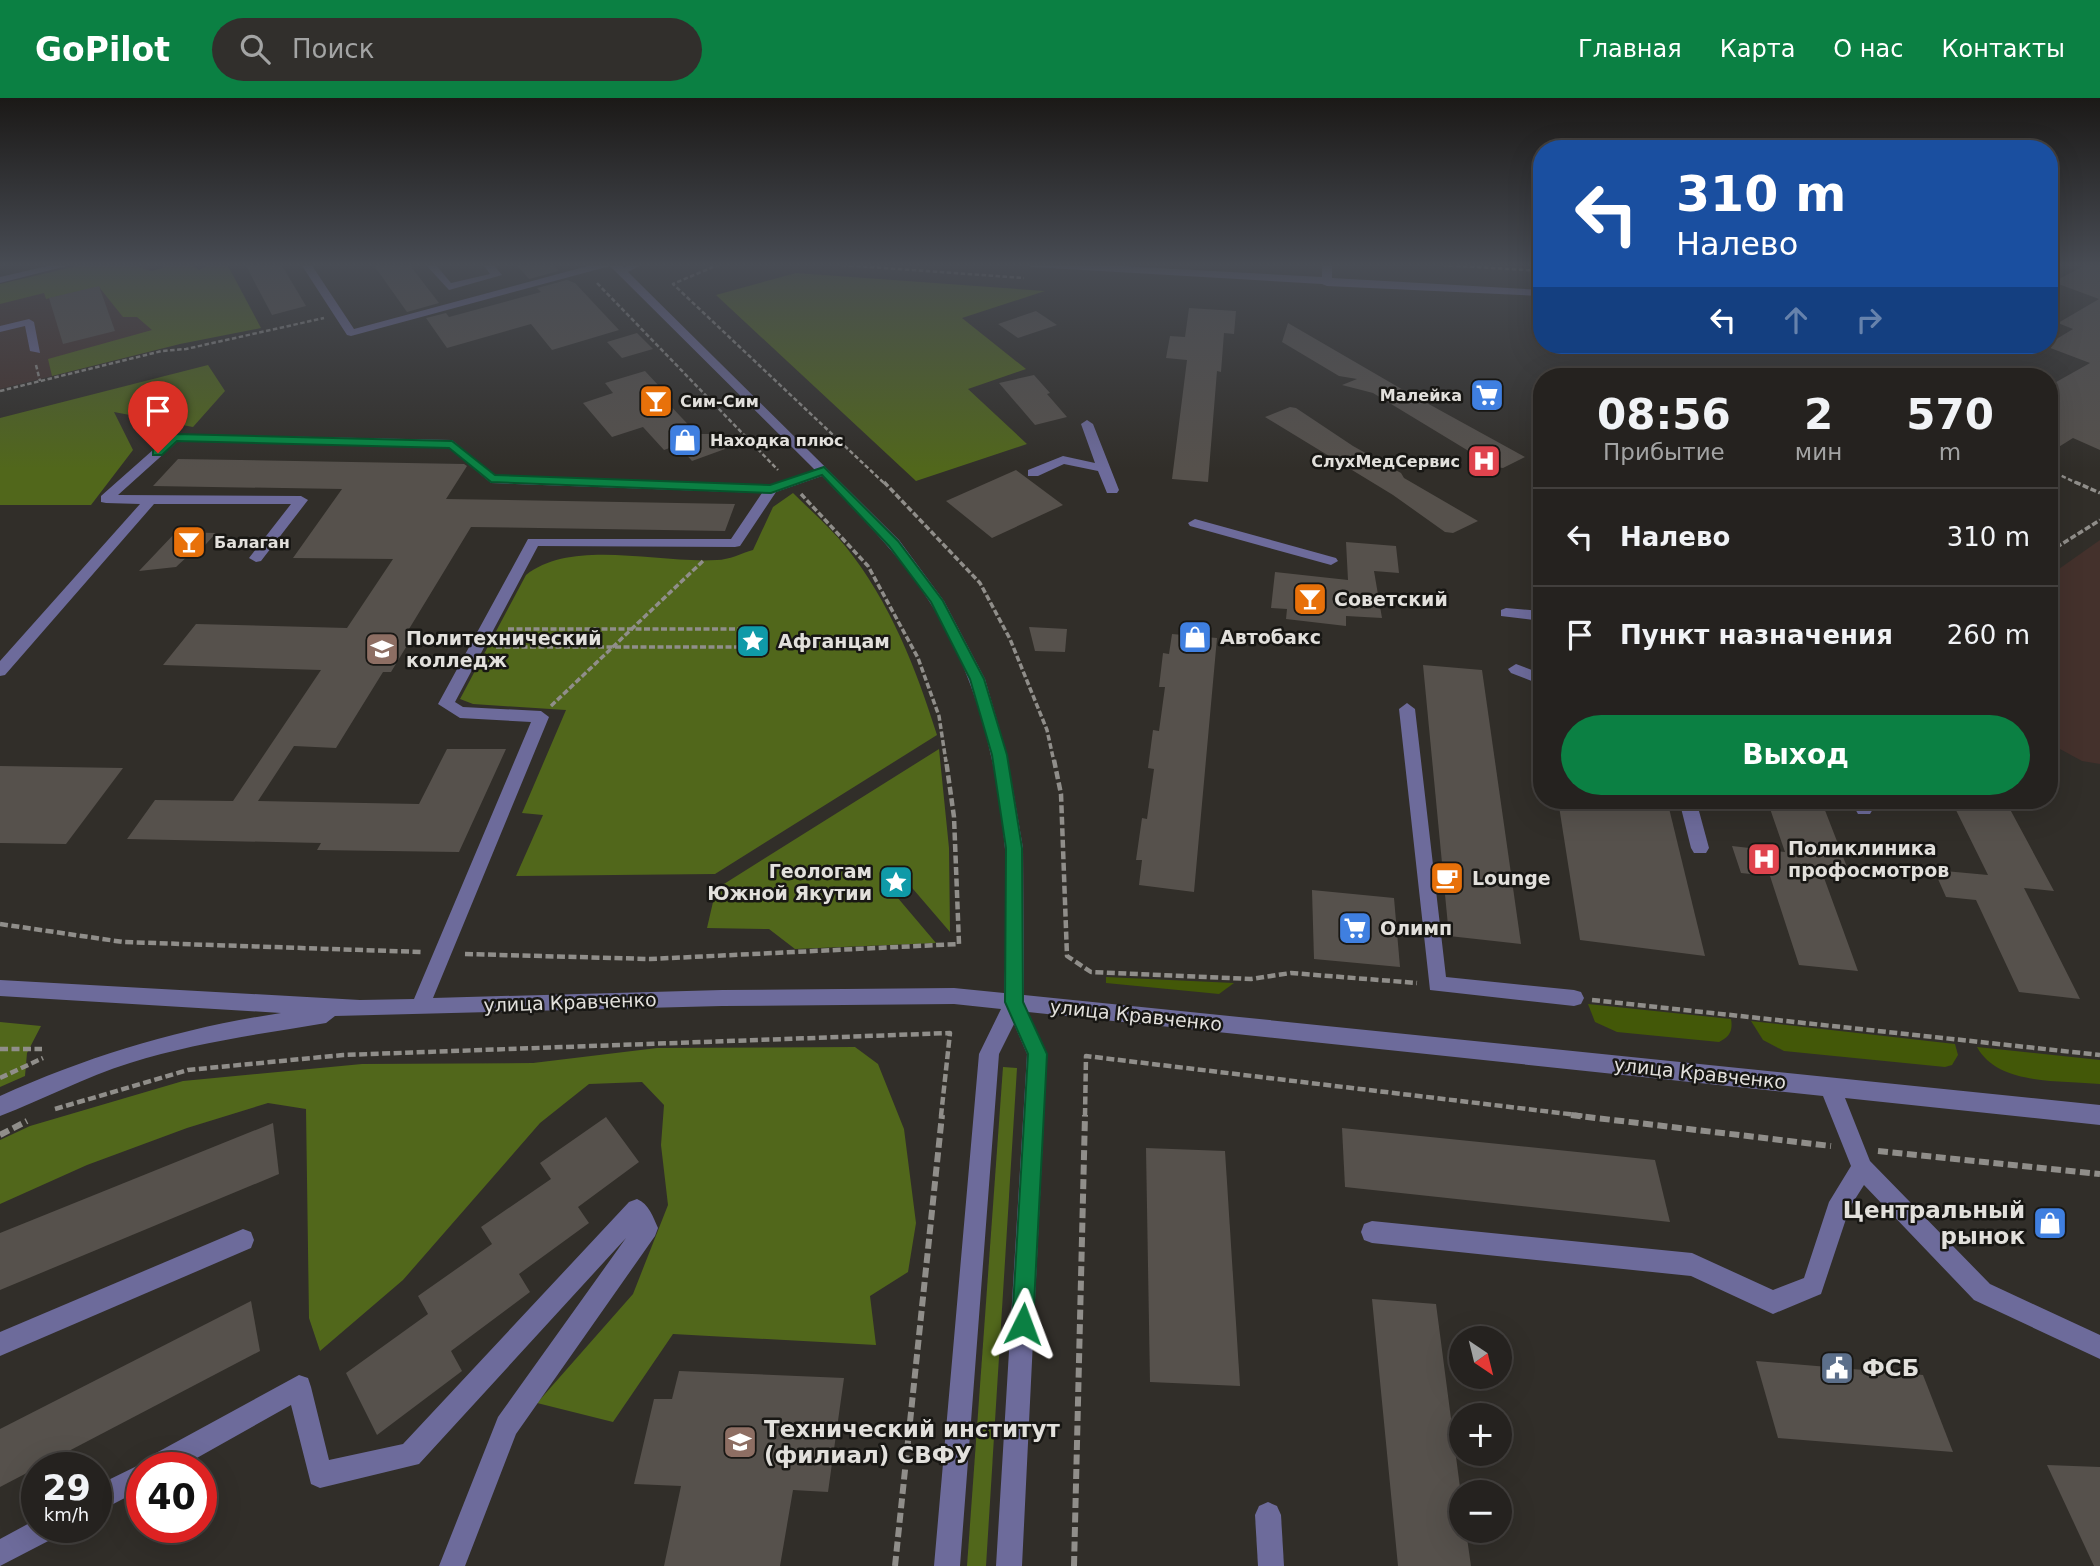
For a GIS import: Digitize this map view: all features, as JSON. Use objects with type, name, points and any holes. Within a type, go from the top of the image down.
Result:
[{"type":"street","points":[[32,333],[36,351]]},
{"type":"street","points":[[683,333],[894,543],[937,601],[977,679],[999,755],[1014,848],[1014,1002],[1037,1054],[1009,1566]]},
{"type":"street","points":[[1087,424],[1112,490]]},
{"type":"street","points":[[256,558],[301,500],[106,499],[175,437],[452,444],[491,479],[771,489],[824,471]]},
{"type":"street","points":[[1033,474],[1063,460],[1103,468]]},
{"type":"street","points":[[420,1007],[541,717],[460,712],[446,704],[533,542],[735,543],[771,489]]},
{"type":"street","points":[[0,671],[150,500]]},
{"type":"street","points":[[1195,523],[1331,561]]},
{"type":"street","points":[[1506,613],[1533,615]]},
{"type":"street","points":[[1516,669],[1533,676]]},
{"type":"street","points":[[1407,709],[1437,984],[1574,998]]},
{"type":"street","points":[[1689,809],[1700,848]]},
{"type":"street","name":"улица Кравченко","points":[[0,988],[360,1009],[722,998],[954,996],[2100,1115]]},
{"type":"street","points":[[947,1566],[989,1054],[1014,1002]]},
{"type":"street","points":[[0,1107],[46,1085],[134,1054],[207,1034],[360,1009]]},
{"type":"street","points":[[1830,1086],[1859,1158],[1982,1292],[2100,1347]]},
{"type":"street","points":[[1372,1232],[1692,1265],[1773,1302],[1813,1286],[1840,1202],[1859,1158]]},
{"type":"street","points":[[183,1452],[299,1387],[320,1475],[411,1455],[637,1210],[647,1228],[507,1426],[452,1566]]},
{"type":"street","points":[[0,1344],[243,1240]]},
{"type":"street","points":[[1268,1515],[1271,1566]]},
{"type":"street","points":[[0,1554],[21,1542]]},
{"type":"path","points":[[0,391],[162,351],[186,349],[258,333]]},
{"type":"path","points":[[0,924],[123,942],[443,952],[516,958],[678,957],[959,944],[954,817],[939,716],[918,658],[868,566],[645,333]]},
{"type":"path","points":[[725,333],[877,475],[980,583],[1010,639],[1047,730],[1061,794],[1067,956],[1091,972],[1251,979],[1291,973],[1437,984]]},
{"type":"path","points":[[2058,474],[2100,493]]},
{"type":"path","points":[[2058,546],[2100,520]]},
{"type":"path","points":[[541,717],[558,697],[703,560],[735,543]]},
{"type":"path","points":[[486,629],[756,629]]},
{"type":"path","points":[[477,646],[751,648]]},
{"type":"path","points":[[1574,998],[2100,1055]]},
{"type":"path","points":[[49,1111],[188,1070],[343,1055],[950,1033],[895,1566]]},
{"type":"path","points":[[0,1049],[42,1049]]},
{"type":"path","points":[[1074,1566],[1086,1056],[1859,1158],[2100,1174]]},
{"type":"path","points":[[0,1078],[43,1058]]},
{"type":"path","points":[[0,1135],[36,1117]]},
{"type":"shaded area","points":[[0,333],[175,333],[180,344],[0,389]]},
{"type":"shaded area","points":[[2100,540],[2100,764],[2082,761],[2058,748],[2058,570]]},
{"type":"green space","points":[[143,333],[238,333],[52,376],[48,359]]},
{"type":"green space","points":[[756,333],[980,333],[1026,369],[968,389],[1027,444],[916,481]]},
{"type":"green space","points":[[208,365],[225,391],[193,427],[114,412],[133,450],[91,505],[0,505],[0,418]]},
{"type":"green space","points":[[793,493],[840,540],[876,590],[911,661],[937,735],[715,874],[516,876],[543,815],[522,813],[566,710],[473,704],[460,699],[526,575],[545,564],[592,555],[694,560],[731,558],[753,550],[773,507]]},
{"type":"green space","points":[[939,749],[949,848],[950,932],[901,875],[886,884],[936,943],[795,949],[769,929],[707,928],[716,889]]},
{"type":"green space","points":[[1106,977],[1234,983],[1219,994],[1106,983]]},
{"type":"green space","points":[[1588,1004],[1731,1019],[1732,1027],[1726,1038],[1719,1042],[1617,1032],[1595,1022]]},
{"type":"green space","points":[[1751,1021],[1955,1044],[1958,1055],[1952,1065],[1945,1067],[1784,1051],[1763,1040]]},
{"type":"green space","points":[[0,1022],[41,1026],[27,1053],[25,1076],[0,1087]]},
{"type":"green space","points":[[855,1047],[878,1064],[904,1129],[916,1223],[908,1272],[870,1296],[876,1345],[673,1334],[613,1422],[537,1403],[633,1294],[668,1205],[661,1145],[664,1105],[642,1082],[589,1084],[540,1123],[403,1280],[320,1351],[309,1318],[306,1109],[268,1103],[187,1128],[87,1165],[0,1204],[0,1140],[30,1126],[183,1081],[362,1064],[533,1063],[657,1048]]},
{"type":"green space","points":[[1977,1047],[2100,1060],[2100,1084],[2049,1081],[2015,1075],[1987,1060]]},
{"type":"green space","points":[[1003,1067],[1017,1068],[986,1566],[967,1566]]},
{"type":"building","points":[[60,333],[109,333],[63,344]]},
{"type":"building","points":[[436,333],[501,333],[447,348]]},
{"type":"building","points":[[538,333],[611,333],[552,350]]},
{"type":"building","points":[[637,333],[653,349],[622,358],[607,342]]},
{"type":"building","points":[[1010,333],[1034,333],[1018,338]]},
{"type":"building","points":[[1186,333],[1234,333],[1224,333],[1221,372],[1217,371],[1208,482],[1172,479],[1187,360],[1166,358],[1170,336],[1185,337]]},
{"type":"building","points":[[1285,333],[1304,333],[1525,457],[1503,468],[1495,467],[1373,393],[1342,385],[1357,379],[1339,376],[1282,342]]},
{"type":"building","points":[[2067,333],[2100,333],[2100,450],[2073,438],[2058,447],[2058,381],[2090,363],[2058,351],[2058,338]]},
{"type":"building","points":[[645,371],[672,400],[666,401],[697,434],[711,434],[725,449],[692,461],[678,445],[664,450],[643,427],[612,437],[583,403],[613,393],[605,383]]},
{"type":"building","points":[[1034,375],[1067,417],[1035,425],[999,383]]},
{"type":"building","points":[[1290,407],[1296,408],[1353,446],[1401,473],[1404,478],[1478,521],[1453,533],[1445,532],[1393,495],[1265,417]]},
{"type":"building","points":[[178,459],[464,464],[467,466],[446,499],[735,504],[725,531],[471,527],[409,629],[417,629],[391,672],[383,672],[336,748],[294,746],[258,801],[419,804],[447,749],[506,749],[459,852],[317,850],[321,843],[127,839],[155,800],[233,801],[321,670],[163,665],[196,624],[347,628],[393,559],[293,558],[342,489],[153,486]]},
{"type":"building","points":[[1016,470],[1063,505],[992,538],[946,501]]},
{"type":"building","points":[[176,532],[216,533],[197,554],[190,554],[176,567],[139,571]]},
{"type":"building","points":[[1346,542],[1396,546],[1399,573],[1374,571],[1382,618],[1346,616],[1346,626],[1286,619],[1287,609],[1271,608],[1275,572],[1348,580]]},
{"type":"building","points":[[1029,627],[1067,629],[1065,652],[1035,651]]},
{"type":"building","points":[[1172,634],[1217,638],[1194,892],[1139,885],[1142,860],[1136,860],[1142,818],[1147,819],[1154,769],[1148,768],[1153,730],[1159,731],[1165,687],[1159,687],[1163,653],[1169,654]]},
{"type":"building","points":[[1423,665],[1482,670],[1521,944],[1449,936]]},
{"type":"building","points":[[0,766],[123,768],[66,844],[0,843]]},
{"type":"building","points":[[1559,809],[1669,809],[1705,956],[1580,940]]},
{"type":"building","points":[[1770,809],[1824,809],[1847,867],[1819,864],[1858,971],[1799,965],[1770,876],[1741,873],[1732,846],[1785,852]]},
{"type":"building","points":[[1955,809],[2010,809],[2054,891],[2024,888],[2080,999],[2019,992],[1976,900],[1946,897],[1934,870],[1988,875]]},
{"type":"building","name":"Олимп","points":[[1312,890],[1394,898],[1400,967],[1314,959]]},
{"type":"building","points":[[606,1117],[639,1162],[578,1207],[589,1223],[519,1274],[530,1292],[451,1351],[462,1371],[377,1435],[346,1373],[428,1314],[418,1296],[492,1244],[481,1227],[551,1179],[540,1163]]},
{"type":"building","points":[[273,1123],[279,1174],[0,1290],[0,1233]]},
{"type":"building","points":[[1342,1128],[1655,1160],[1670,1222],[1345,1187]]},
{"type":"building","points":[[1146,1148],[1225,1151],[1240,1386],[1150,1382]]},
{"type":"building","points":[[1372,1299],[1436,1304],[1449,1403],[1449,1466],[1457,1466],[1459,1480],[1449,1480],[1449,1543],[1468,1543],[1471,1566],[1398,1566]]},
{"type":"building","points":[[251,1301],[260,1351],[67,1452],[21,1452],[21,1476],[0,1487],[0,1429]]},
{"type":"building","points":[[1756,1361],[1923,1375],[1953,1452],[1778,1438]]},
{"type":"building","name":"Технический институт (филиал) СВФУ","points":[[679,1371],[844,1378],[828,1492],[793,1490],[780,1566],[664,1566],[681,1486],[634,1484],[654,1399],[672,1399]]},
{"type":"building","points":[[2047,1465],[2100,1467],[2100,1566],[2094,1566]]},
{"type":"place","name":"Малейка","points":[[1487,395]]},
{"type":"place","name":"Сим-Сим","points":[[656,401]]},
{"type":"place","name":"Находка плюс","points":[[685,440]]},
{"type":"place","name":"СлухМедСервис","points":[[1484,461]]},
{"type":"place","name":"Балаган","points":[[189,542]]},
{"type":"place","name":"Советский","points":[[1310,599]]},
{"type":"place","name":"Автобакс","points":[[1195,637]]},
{"type":"place","name":"Афганцам","points":[[753,641]]},
{"type":"place","name":"Политехнический колледж","points":[[382,649]]},
{"type":"place","name":"Поликлиника профосмотров","points":[[1764,859]]},
{"type":"place","name":"Lounge","points":[[1447,878]]},
{"type":"place","name":"Геологам Южной Якутии","points":[[896,882]]},
{"type":"place","name":"Олимп","points":[[1355,928]]},
{"type":"place","name":"Центральный рынок","points":[[2050,1223]]},
{"type":"place","name":"ФСБ","points":[[1837,1368]]},
{"type":"place","name":"Технический институт (филиал) СВФУ","points":[[740,1442]]},
{"type":"route","points":[[158,453],[175,437],[452,444],[491,479],[771,489],[824,471],[894,543],[937,601],[977,679],[999,755],[1014,848],[1014,1002],[1037,1054],[1023,1324]]}]
